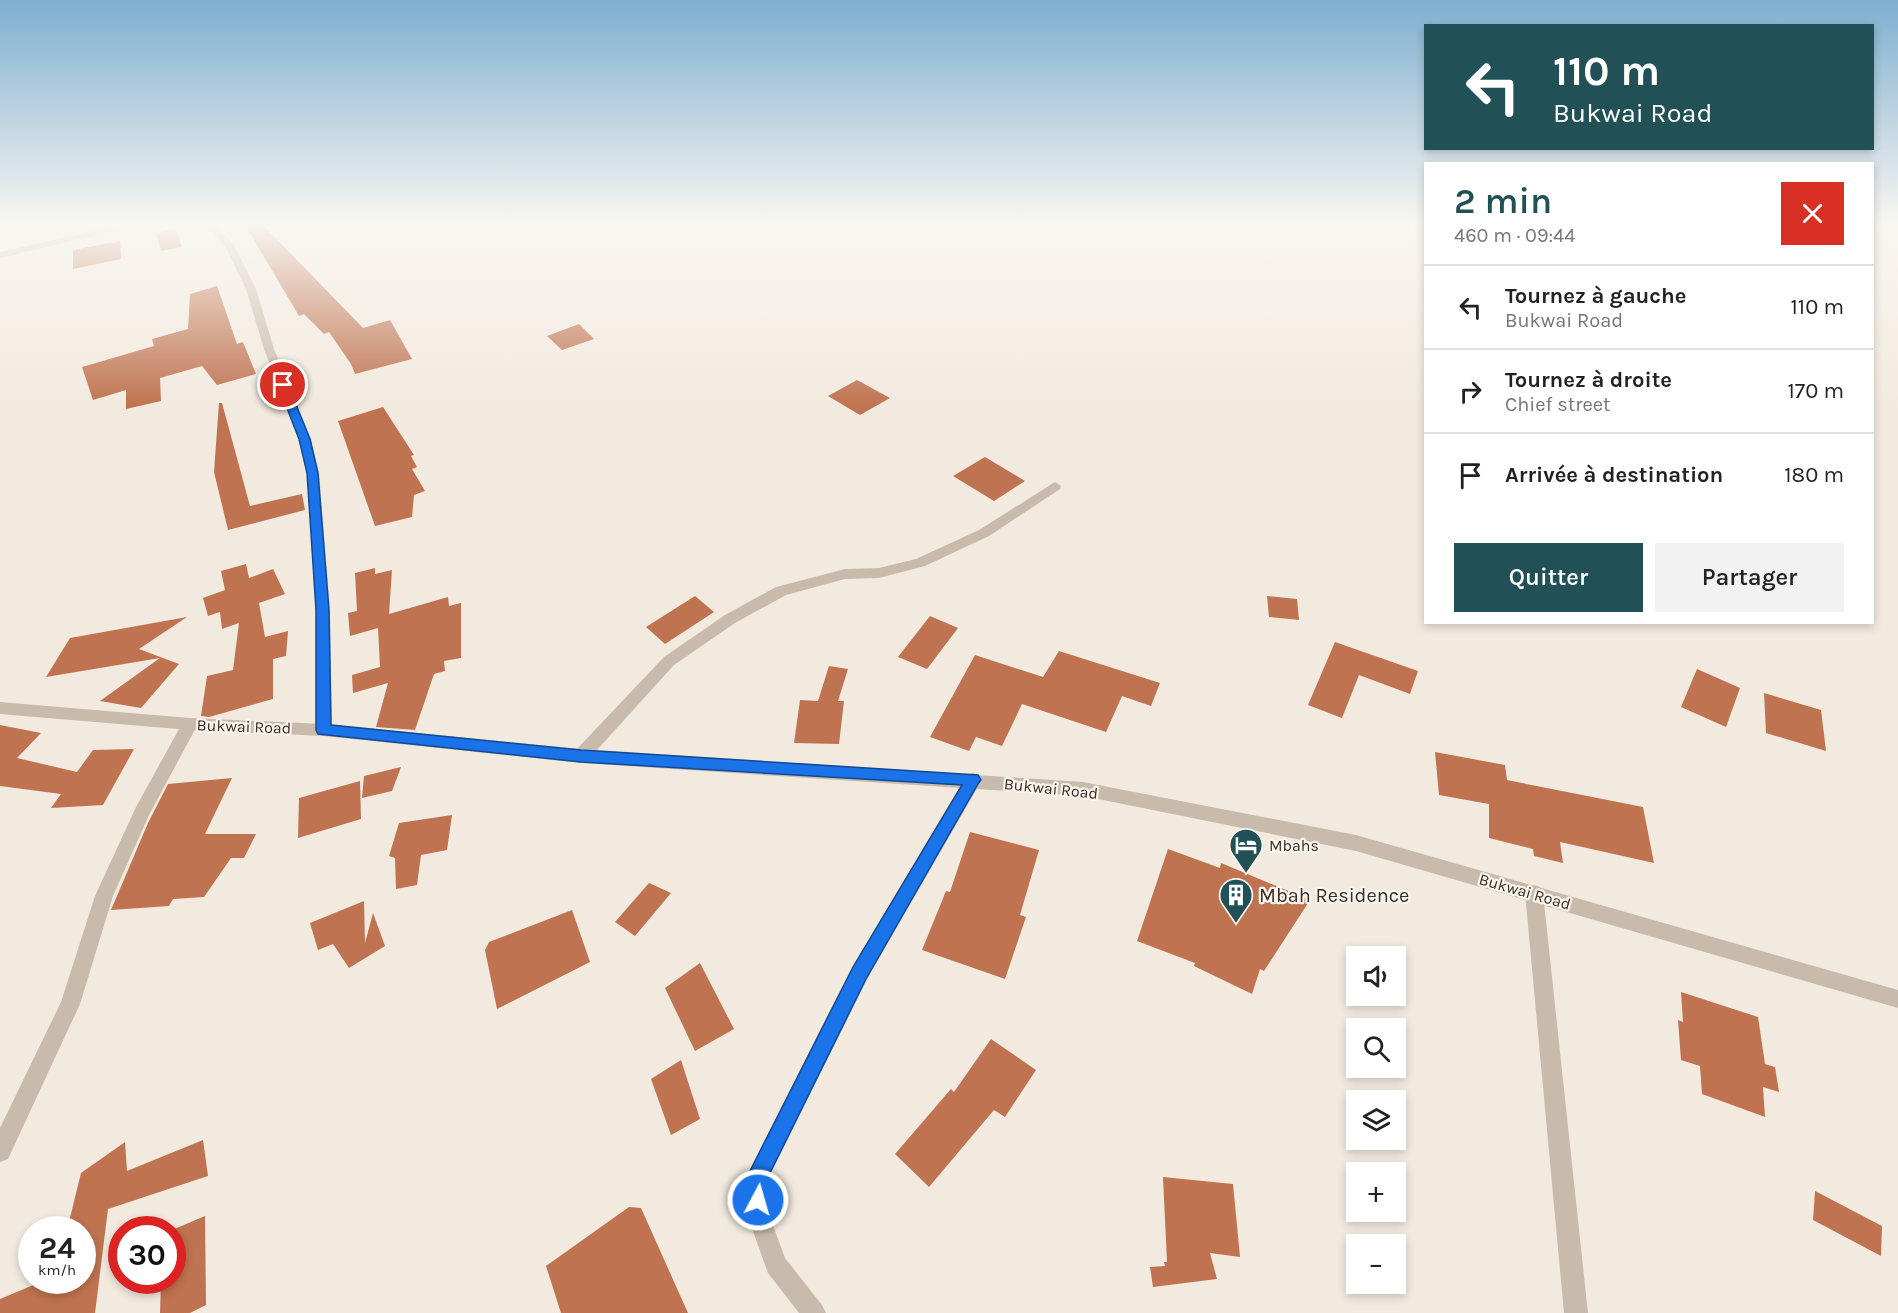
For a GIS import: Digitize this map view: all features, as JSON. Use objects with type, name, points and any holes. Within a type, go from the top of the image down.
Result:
[{"type":"street","points":[[249,284],[269,349],[304,439],[313,473],[323,610],[324,730]]},
{"type":"street","points":[[581,756],[669,661],[730,619],[781,591],[845,574],[879,573],[920,563],[984,533],[1056,486]]},
{"type":"street","name":"Bukwai Road","points":[[0,708],[190,724],[324,730],[581,756],[1083,789],[1356,843],[1898,999]]},
{"type":"street","points":[[0,1151],[70,1004],[104,896],[142,812],[190,724]]},
{"type":"street","points":[[814,1313],[776,1265],[760,1220],[756,1180],[860,973],[973,780]]},
{"type":"street","points":[[1534,893],[1576,1313]]},
{"type":"building","points":[[280,284],[321,284],[363,328],[390,320],[412,359],[355,374],[351,364],[329,332],[324,334],[304,314],[299,316]]},
{"type":"building","points":[[217,286],[237,344],[243,342],[256,374],[217,385],[202,366],[160,378],[161,401],[126,409],[126,390],[93,400],[82,367],[154,346],[152,339],[188,329],[190,294]]},
{"type":"building","points":[[579,324],[594,339],[562,350],[547,336]]},
{"type":"building","points":[[857,380],[890,398],[860,415],[828,396]]},
{"type":"building","points":[[219,403],[222,403],[250,506],[302,494],[305,510],[228,530],[214,472]]},
{"type":"building","points":[[383,407],[414,455],[411,456],[417,467],[412,469],[425,491],[414,495],[412,517],[375,526],[338,421]]},
{"type":"building","points":[[985,457],[1025,481],[994,501],[953,476]]},
{"type":"building","points":[[246,564],[249,578],[273,569],[285,594],[259,603],[265,637],[288,631],[286,656],[273,659],[273,699],[209,717],[201,716],[207,676],[233,670],[239,623],[222,629],[220,612],[208,616],[203,598],[225,590],[221,571]]},
{"type":"building","points":[[375,568],[375,574],[392,570],[389,614],[448,597],[449,606],[461,603],[461,658],[444,661],[445,671],[434,674],[415,730],[376,727],[388,683],[353,693],[352,675],[380,667],[378,628],[350,636],[348,613],[357,611],[355,573]]},
{"type":"building","points":[[695,596],[714,612],[665,644],[646,627]]},
{"type":"building","points":[[1267,596],[1297,599],[1299,620],[1269,617]]},
{"type":"building","points":[[930,616],[958,628],[927,669],[898,657]]},
{"type":"building","points":[[187,617],[139,649],[179,664],[141,708],[100,701],[160,658],[46,677],[70,638]]},
{"type":"building","points":[[1335,642],[1418,671],[1410,694],[1359,675],[1342,718],[1308,705]]},
{"type":"building","points":[[1059,651],[1160,683],[1151,706],[1122,696],[1106,732],[1022,704],[1002,746],[976,737],[969,751],[930,737],[975,655],[1043,677]]},
{"type":"building","points":[[829,666],[848,669],[838,701],[844,701],[839,744],[794,743],[800,700],[818,701]]},
{"type":"building","points":[[1697,669],[1740,688],[1726,727],[1681,707]]},
{"type":"building","points":[[1764,693],[1821,710],[1826,751],[1766,733]]},
{"type":"building","points":[[0,725],[41,733],[17,758],[77,772],[93,750],[134,749],[103,805],[51,808],[61,794],[0,786]]},
{"type":"building","points":[[1435,752],[1505,765],[1507,780],[1643,807],[1654,863],[1560,842],[1563,863],[1534,856],[1533,849],[1489,838],[1489,804],[1439,795]]},
{"type":"building","points":[[401,767],[392,791],[362,798],[364,776]]},
{"type":"building","points":[[232,778],[205,834],[256,834],[244,858],[231,858],[204,897],[173,899],[169,906],[111,910],[148,823],[168,784]]},
{"type":"building","points":[[360,781],[361,819],[298,838],[299,798]]},
{"type":"building","points":[[452,815],[447,850],[421,855],[417,885],[396,889],[395,858],[389,856],[399,823]]},
{"type":"building","points":[[970,832],[1039,850],[1020,915],[1026,917],[1005,979],[922,950],[946,891],[950,892]]},
{"type":"building","points":[[1168,849],[1220,868],[1221,863],[1310,900],[1264,971],[1260,969],[1252,994],[1194,966],[1195,963],[1137,941]]},
{"type":"building","points":[[649,883],[671,893],[635,936],[615,922]]},
{"type":"building","points":[[364,901],[365,943],[373,913],[385,946],[349,968],[333,944],[318,950],[310,923]]},
{"type":"building","points":[[572,910],[590,962],[497,1009],[485,950],[489,942]]},
{"type":"building","points":[[700,963],[734,1029],[695,1051],[665,988]]},
{"type":"building","points":[[1681,992],[1758,1017],[1765,1064],[1775,1067],[1779,1092],[1763,1087],[1765,1117],[1702,1094],[1700,1066],[1681,1060],[1678,1020],[1683,1022]]},
{"type":"building","points":[[991,1039],[1036,1070],[1005,1117],[994,1110],[929,1187],[895,1154],[951,1089],[954,1092]]},
{"type":"building","points":[[681,1060],[700,1119],[671,1135],[651,1079]]},
{"type":"building","points":[[203,1140],[208,1176],[108,1209],[95,1313],[0,1313],[0,1299],[18,1291],[18,1294],[96,1294],[96,1216],[70,1216],[81,1173],[125,1142],[127,1171]]},
{"type":"building","points":[[1163,1177],[1233,1184],[1240,1257],[1210,1253],[1217,1279],[1153,1287],[1150,1267],[1165,1266],[1164,1262],[1167,1262]]},
{"type":"building","points":[[1815,1191],[1882,1226],[1881,1256],[1813,1220]]},
{"type":"building","points":[[629,1207],[641,1208],[688,1313],[561,1313],[546,1266]]},
{"type":"building","points":[[205,1216],[206,1305],[190,1313],[160,1313],[161,1294],[186,1294],[186,1224]]},
{"type":"place","name":"Mbahs","points":[[1246,874]]},
{"type":"place","name":"Mbah Residence","points":[[1236,924]]},
{"type":"route","points":[[283,385],[304,439],[313,473],[323,610],[324,730],[581,756],[973,780],[860,973],[756,1180],[758,1200]]}]
